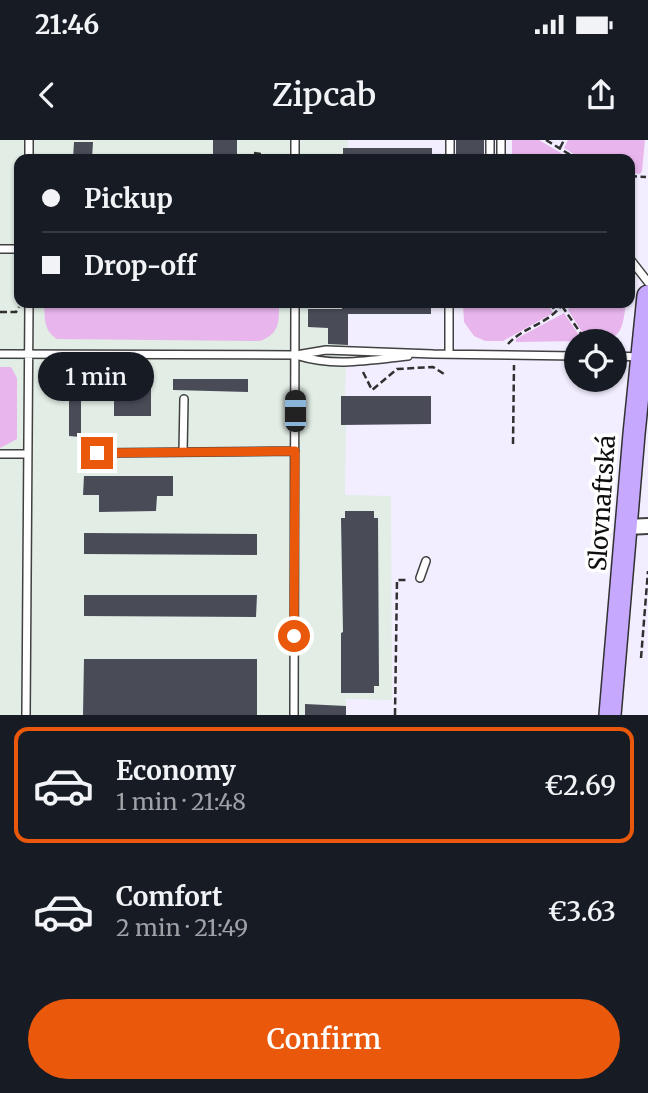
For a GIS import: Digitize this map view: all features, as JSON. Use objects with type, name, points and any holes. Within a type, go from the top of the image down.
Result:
[{"type":"main road","name":"Slovnaftská","points":[[610,715],[648,296]]},
{"type":"street","points":[[626,527],[648,526]]},
{"type":"lane","points":[[635,265],[648,282]]},
{"type":"lane","points":[[26,715],[29,308]]},
{"type":"lane","points":[[294,715],[295,308]]},
{"type":"lane","points":[[449,308],[449,354]]},
{"type":"lane","points":[[0,354],[296,355],[326,349],[564,356]]},
{"type":"lane","points":[[296,355],[318,362],[358,362],[433,354]]},
{"type":"lane","points":[[627,356],[641,357]]},
{"type":"lane","points":[[183,452],[184,399]]},
{"type":"lane","points":[[97,453],[295,451]]},
{"type":"lane","points":[[0,454],[27,454]]},
{"type":"lane","points":[[420,579],[426,561]]},
{"type":"path","points":[[547,140],[569,154]]},
{"type":"path","points":[[560,148],[564,140]]},
{"type":"path","points":[[254,153],[262,154]]},
{"type":"path","points":[[635,176],[646,177]]},
{"type":"path","points":[[0,312],[16,312],[18,308]]},
{"type":"path","points":[[554,308],[556,313]]},
{"type":"path","points":[[508,344],[518,335],[553,316],[559,308]]},
{"type":"path","points":[[565,308],[578,329]]},
{"type":"path","points":[[358,362],[372,390],[397,369],[433,367],[444,374]]},
{"type":"path","points":[[513,444],[514,365]]},
{"type":"path","points":[[641,657],[648,571]]},
{"type":"path","points":[[395,715],[397,580],[420,579]]},
{"type":"shaded area","points":[[0,140],[348,140],[348,148],[343,148],[343,154],[14,154],[14,308],[342,308],[342,313],[348,314],[345,396],[341,396],[346,425],[345,495],[391,496],[392,700],[346,699],[346,715],[0,715]]},
{"type":"shaded area","points":[[512,140],[539,140],[563,154],[512,154]]},
{"type":"shaded area","points":[[568,140],[645,140],[640,174],[635,174],[635,154],[573,154],[564,148]]},
{"type":"shaded area","points":[[44,308],[279,308],[275,331],[260,341],[57,339],[47,328]]},
{"type":"shaded area","points":[[463,308],[550,308],[553,313],[503,341],[485,341],[474,336],[464,322]]},
{"type":"shaded area","points":[[569,308],[625,308],[620,329],[580,329]]},
{"type":"shaded area","points":[[564,313],[575,329],[564,329],[564,341],[516,342],[516,339]]},
{"type":"shaded area","points":[[0,367],[11,367],[17,378],[17,439],[0,448]]},
{"type":"building","points":[[213,140],[237,140],[237,154],[213,154]]},
{"type":"building","points":[[456,140],[484,140],[484,154],[456,154]]},
{"type":"building","points":[[74,142],[93,142],[92,154],[73,154]]},
{"type":"building","points":[[343,148],[432,148],[432,154],[343,154]]},
{"type":"building","points":[[431,308],[431,314],[348,314],[348,345],[328,344],[328,328],[308,327],[308,309]]},
{"type":"building","points":[[173,379],[248,379],[248,392],[173,390]]},
{"type":"building","points":[[114,381],[151,382],[151,416],[114,416]]},
{"type":"building","points":[[69,391],[81,391],[81,437],[69,436]]},
{"type":"building","points":[[341,396],[431,396],[431,424],[341,425]]},
{"type":"building","points":[[84,476],[173,476],[173,496],[157,496],[156,511],[99,512],[99,495],[83,495]]},
{"type":"building","points":[[345,511],[374,511],[374,518],[378,518],[379,686],[374,686],[374,693],[341,693],[341,518],[345,518]]},
{"type":"building","points":[[84,533],[257,534],[257,555],[84,554]]},
{"type":"building","points":[[84,595],[257,595],[256,617],[84,616]]},
{"type":"building","points":[[84,659],[257,659],[257,715],[83,715]]},
{"type":"building","points":[[305,704],[346,706],[346,715],[305,715]]},
{"type":"route","points":[[97,453],[295,451],[294,636]]}]
